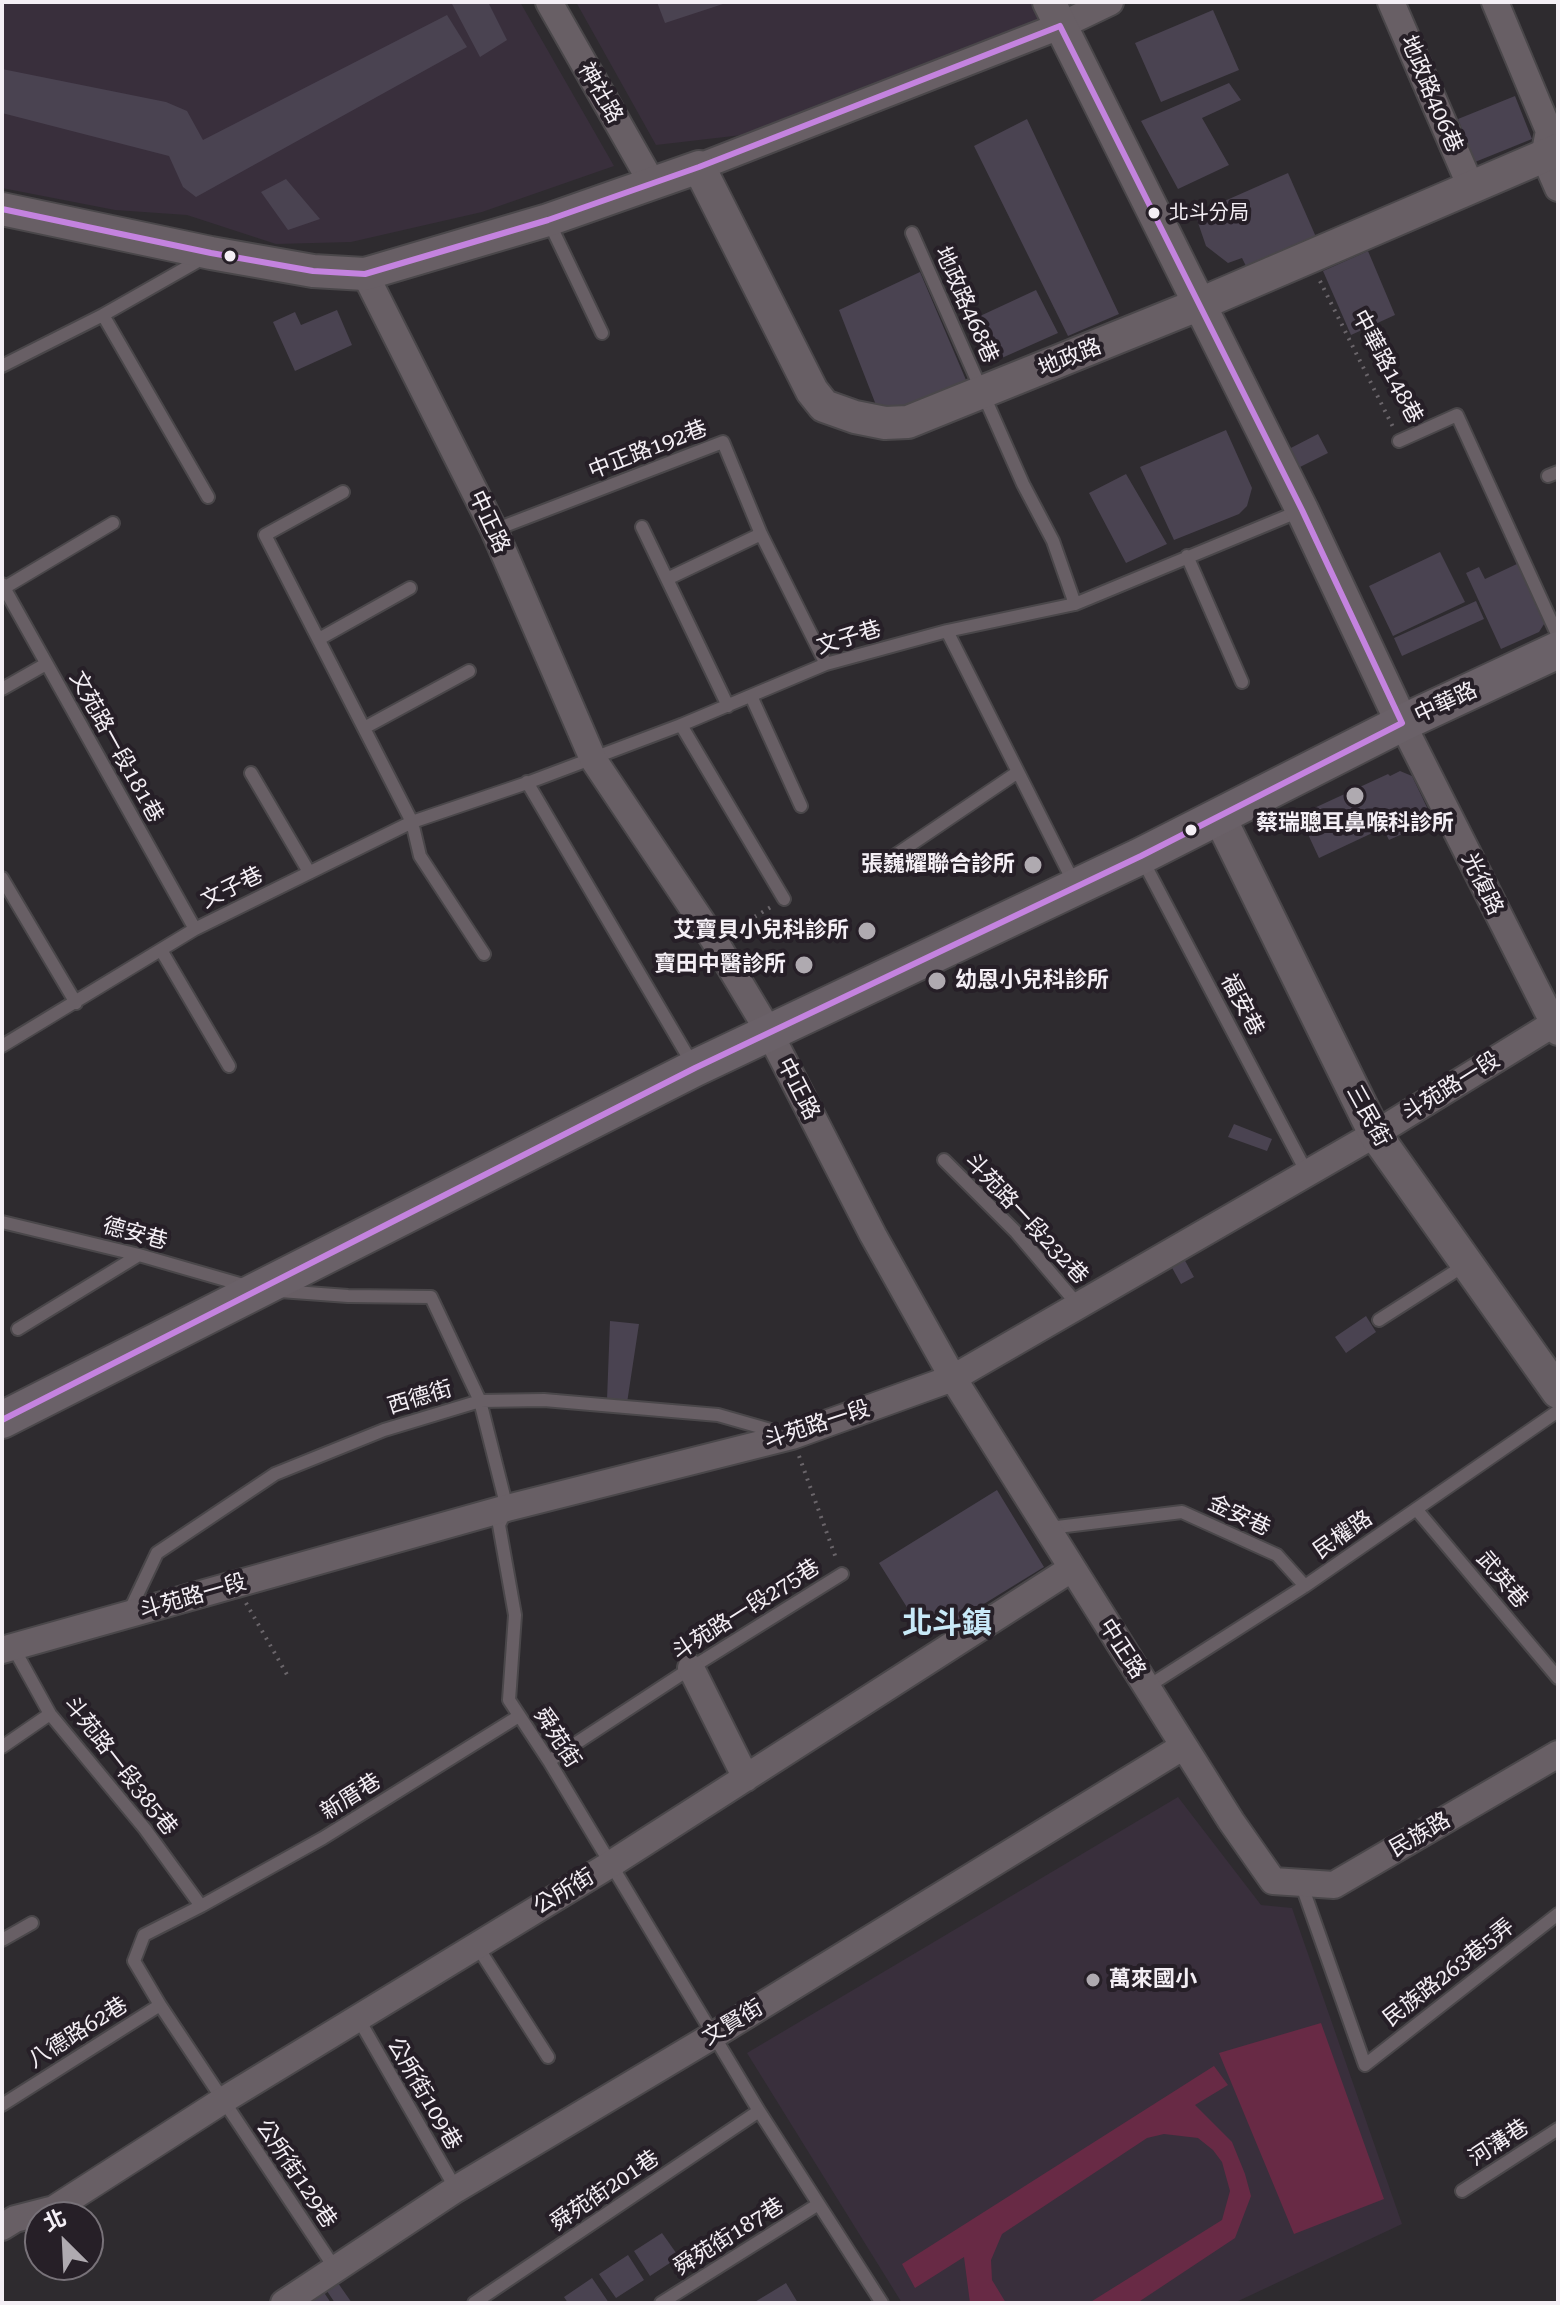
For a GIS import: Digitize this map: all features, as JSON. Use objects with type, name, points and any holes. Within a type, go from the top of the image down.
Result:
[{"type":"main road","name":"中華路","points":[[2,1420],[695,1068],[1141,856],[1402,723],[1558,650]]},
{"type":"street","name":"神社路","points":[[549,2],[652,183]]},
{"type":"street","points":[[2,209],[211,253],[313,271],[365,274],[548,220],[699,167],[1054,14],[1110,2]]},
{"type":"street","name":"地政路406巷","points":[[1391,2],[1471,187]]},
{"type":"street","points":[[1495,2],[1549,131],[1558,188]]},
{"type":"street","name":"光復路","points":[[1054,14],[1302,510],[1402,723],[1556,1026]]},
{"type":"street","name":"地政路","points":[[699,167],[812,391],[824,406],[885,423],[908,422],[984,393],[1551,153]]},
{"type":"street","name":"中正路","points":[[365,274],[494,530],[593,759],[714,940],[769,1032],[873,1235],[953,1378],[1231,1821],[1273,1881]]},
{"type":"street","name":"三民街","points":[[1219,816],[1375,1134],[1558,1392]]},
{"type":"street","name":"斗苑路一段","points":[[7,1649],[507,1508],[792,1436],[953,1378],[1556,1026]]},
{"type":"street","name":"公所街","points":[[2,2227],[15,2219],[54,2209],[222,2101],[611,1864],[1071,1569]]},
{"type":"street","points":[[691,1668],[746,1778]]},
{"type":"street","name":"文賢街","points":[[284,2303],[456,2189],[714,2035],[1184,1746]]},
{"type":"street","name":"民族路","points":[[1273,1881],[1334,1885],[1558,1754]]},
{"type":"lane","points":[[548,220],[602,333]]},
{"type":"lane","name":"地政路468巷","points":[[912,233],[1023,484],[1053,541],[1075,604]]},
{"type":"lane","points":[[2,366],[103,315],[211,253]]},
{"type":"lane","points":[[103,315],[208,497]]},
{"type":"lane","name":"中華路148巷","points":[[1399,441],[1457,415],[1558,636]]},
{"type":"lane","name":"中正路192巷","points":[[494,530],[723,442],[761,534],[826,664]]},
{"type":"lane","points":[[343,492],[265,535],[412,822],[420,856],[484,954]]},
{"type":"lane","name":"文子巷","points":[[2,1046],[195,929],[412,822],[593,759],[826,664],[947,631],[1075,604],[1302,510]]},
{"type":"lane","points":[[3,586],[113,523]]},
{"type":"lane","points":[[642,527],[728,706]]},
{"type":"lane","points":[[667,579],[761,534]]},
{"type":"lane","points":[[1187,556],[1242,682]]},
{"type":"lane","name":"文苑路一段181巷","points":[[3,586],[195,929]]},
{"type":"lane","points":[[319,639],[410,588]]},
{"type":"lane","points":[[947,631],[1076,887]]},
{"type":"lane","points":[[2,689],[46,664]]},
{"type":"lane","points":[[364,728],[469,671]]},
{"type":"lane","points":[[751,696],[801,806]]},
{"type":"lane","points":[[681,725],[784,899]]},
{"type":"lane","points":[[894,856],[1018,772]]},
{"type":"lane","points":[[251,773],[309,872]]},
{"type":"lane","points":[[527,782],[695,1068]]},
{"type":"lane","name":"福安巷","points":[[1141,856],[1307,1173]]},
{"type":"lane","points":[[2,878],[76,1003]]},
{"type":"lane","points":[[161,950],[229,1066]]},
{"type":"lane","name":"斗苑路一段232巷","points":[[944,1160],[1016,1232],[1078,1305]]},
{"type":"lane","name":"德安巷","points":[[2,1222],[139,1255],[257,1289]]},
{"type":"lane","points":[[18,1329],[139,1255]]},
{"type":"lane","points":[[1379,1320],[1468,1263]]},
{"type":"lane","name":"舜苑街","points":[[257,1289],[348,1296],[431,1297],[480,1401],[507,1508],[499,1525],[515,1615],[509,1700],[817,2205],[880,2299]]},
{"type":"lane","name":"西德街","points":[[127,1615],[157,1553],[275,1474],[384,1430],[480,1401],[544,1400],[718,1415],[792,1436]]},
{"type":"lane","name":"民權路","points":[[1147,1687],[1305,1586],[1558,1411]]},
{"type":"lane","name":"武英巷","points":[[1416,1509],[1558,1678]]},
{"type":"lane","name":"金安巷","points":[[1049,1528],[1182,1512],[1277,1555],[1305,1586]]},
{"type":"lane","name":"斗苑路一段275巷","points":[[549,1761],[842,1574]]},
{"type":"lane","name":"斗苑路一段385巷","points":[[7,1649],[50,1714],[145,1829],[201,1906]]},
{"type":"lane","points":[[2,1747],[50,1714]]},
{"type":"lane","name":"新厝巷","points":[[160,2005],[134,1961],[144,1935],[323,1838],[519,1716]]},
{"type":"lane","name":"民族路263巷5弄","points":[[1301,1883],[1365,2065],[1558,1914]]},
{"type":"lane","points":[[2,1940],[32,1923]]},
{"type":"lane","points":[[477,1946],[548,2057]]},
{"type":"lane","name":"八德路62巷","points":[[2,2105],[160,2005],[222,2101]]},
{"type":"lane","name":"公所街109巷","points":[[358,2018],[456,2189]]},
{"type":"lane","name":"公所街129巷","points":[[222,2101],[336,2270]]},
{"type":"lane","name":"舜苑街201巷","points":[[474,2303],[759,2111]]},
{"type":"lane","name":"河溝巷","points":[[1462,2191],[1558,2129]]},
{"type":"lane","name":"舜苑街187巷","points":[[661,2303],[817,2205]]},
{"type":"lane","points":[[865,2303],[880,2299]]},
{"type":"path","name":"中華路148巷","points":[[1309,257],[1399,441]]},
{"type":"path","points":[[714,940],[784,899]]},
{"type":"path","name":"斗苑路一段275巷","points":[[792,1436],[842,1574]]},
{"type":"path","points":[[236,1585],[289,1678]]},
{"type":"shaded area","points":[[2,2],[520,2],[614,166],[482,212],[351,242],[276,244],[187,215],[115,210],[2,188]]},
{"type":"shaded area","points":[[576,2],[1036,2],[1045,19],[742,135],[656,145]]},
{"type":"shaded area","name":"萬來國小","points":[[1178,1797],[1261,1905],[1292,1908],[1402,2224],[1234,2303],[902,2303],[747,2053]]},
{"type":"shaded area","points":[[1321,2023],[1384,2199],[1294,2234],[1219,2053]]},
{"type":"shaded area","points":[[1214,2066],[1228,2085],[1195,2105],[1232,2142],[1245,2174],[1251,2196],[1235,2238],[1137,2303],[1089,2303],[1222,2220],[1230,2191],[1222,2162],[1198,2138],[1164,2134],[1147,2138],[1002,2234],[991,2260],[992,2280],[1006,2303],[970,2303],[964,2257],[915,2288],[902,2264]]},
{"type":"building","points":[[451,2],[488,2],[507,40],[480,57]]},
{"type":"building","points":[[657,2],[726,2],[726,3],[665,23]]},
{"type":"building","points":[[1213,10],[1239,70],[1161,102],[1135,43]]},
{"type":"building","points":[[447,15],[467,47],[196,197],[183,187],[169,156],[2,113],[2,69],[166,102],[187,111],[203,140]]},
{"type":"building","points":[[1229,83],[1241,100],[1202,118],[1229,165],[1178,189],[1141,121]]},
{"type":"building","points":[[1515,96],[1532,139],[1475,162],[1458,119]]},
{"type":"building","points":[[1027,119],[1119,314],[1068,336],[974,146]]},
{"type":"building","points":[[1288,173],[1316,237],[1247,268],[1242,258],[1228,263],[1206,246],[1195,214]]},
{"type":"building","points":[[286,179],[320,219],[288,230],[261,192]]},
{"type":"building","points":[[1368,251],[1395,315],[1351,335],[1323,271]]},
{"type":"building","points":[[920,272],[966,380],[908,407],[876,405],[839,310]]},
{"type":"building","points":[[1036,290],[1058,333],[986,365],[965,323]]},
{"type":"building","points":[[337,310],[352,345],[295,371],[273,322],[295,312],[301,325]]},
{"type":"building","points":[[1226,430],[1252,488],[1247,506],[1239,514],[1174,540],[1140,467]]},
{"type":"building","points":[[1318,434],[1328,453],[1294,470],[1285,451]]},
{"type":"building","points":[[1126,474],[1167,544],[1126,563],[1089,493]]},
{"type":"building","points":[[1440,552],[1465,602],[1393,636],[1369,586]]},
{"type":"building","points":[[1519,563],[1546,621],[1539,632],[1501,649],[1466,573],[1479,567],[1485,579]]},
{"type":"building","points":[[1476,601],[1484,619],[1402,656],[1394,638]]},
{"type":"building","points":[[1400,771],[1412,776],[1433,820],[1389,840],[1383,828],[1319,858],[1299,815]]},
{"type":"building","points":[[1234,1124],[1272,1139],[1267,1151],[1228,1137]]},
{"type":"building","points":[[1183,1257],[1194,1277],[1181,1284],[1170,1264]]},
{"type":"building","points":[[1366,1316],[1376,1332],[1346,1353],[1335,1337]]},
{"type":"building","points":[[610,1321],[639,1324],[627,1403],[607,1400]]},
{"type":"building","points":[[997,1490],[1044,1567],[927,1639],[879,1563]]},
{"type":"building","points":[[662,2233],[679,2257],[650,2276],[634,2251]]},
{"type":"building","points":[[628,2255],[644,2280],[616,2298],[599,2274]]},
{"type":"building","points":[[592,2278],[609,2303],[568,2303],[564,2297]]},
{"type":"building","points":[[338,2283],[352,2303],[335,2303],[327,2291]]},
{"type":"building","points":[[786,2283],[798,2303],[753,2303],[773,2291]]},
{"type":"building","points":[[321,2288],[331,2303],[298,2303]]},
{"type":"transit line","points":[[1060,26],[1302,510],[1402,723]]},
{"type":"transit line","points":[[2,209],[211,253],[313,271],[365,274],[548,220],[699,167],[1060,26]]},
{"type":"transit line","points":[[2,1420],[695,1068],[1141,856],[1402,723]]},
{"type":"place","name":"北斗分局","points":[[1154,213]]},
{"type":"place","name":"蔡瑞聰耳鼻喉科診所","points":[[1355,796]]},
{"type":"place","name":"張巍耀聯合診所","points":[[1033,865]]},
{"type":"place","name":"艾寶貝小兒科診所","points":[[867,931]]},
{"type":"place","name":"寶田中醫診所","points":[[804,965]]},
{"type":"place","name":"幼恩小兒科診所","points":[[937,981]]},
{"type":"place","name":"萬來國小","points":[[1093,1980]]},
{"type":"district","name":"北斗鎮","points":[[947,1624]]}]
